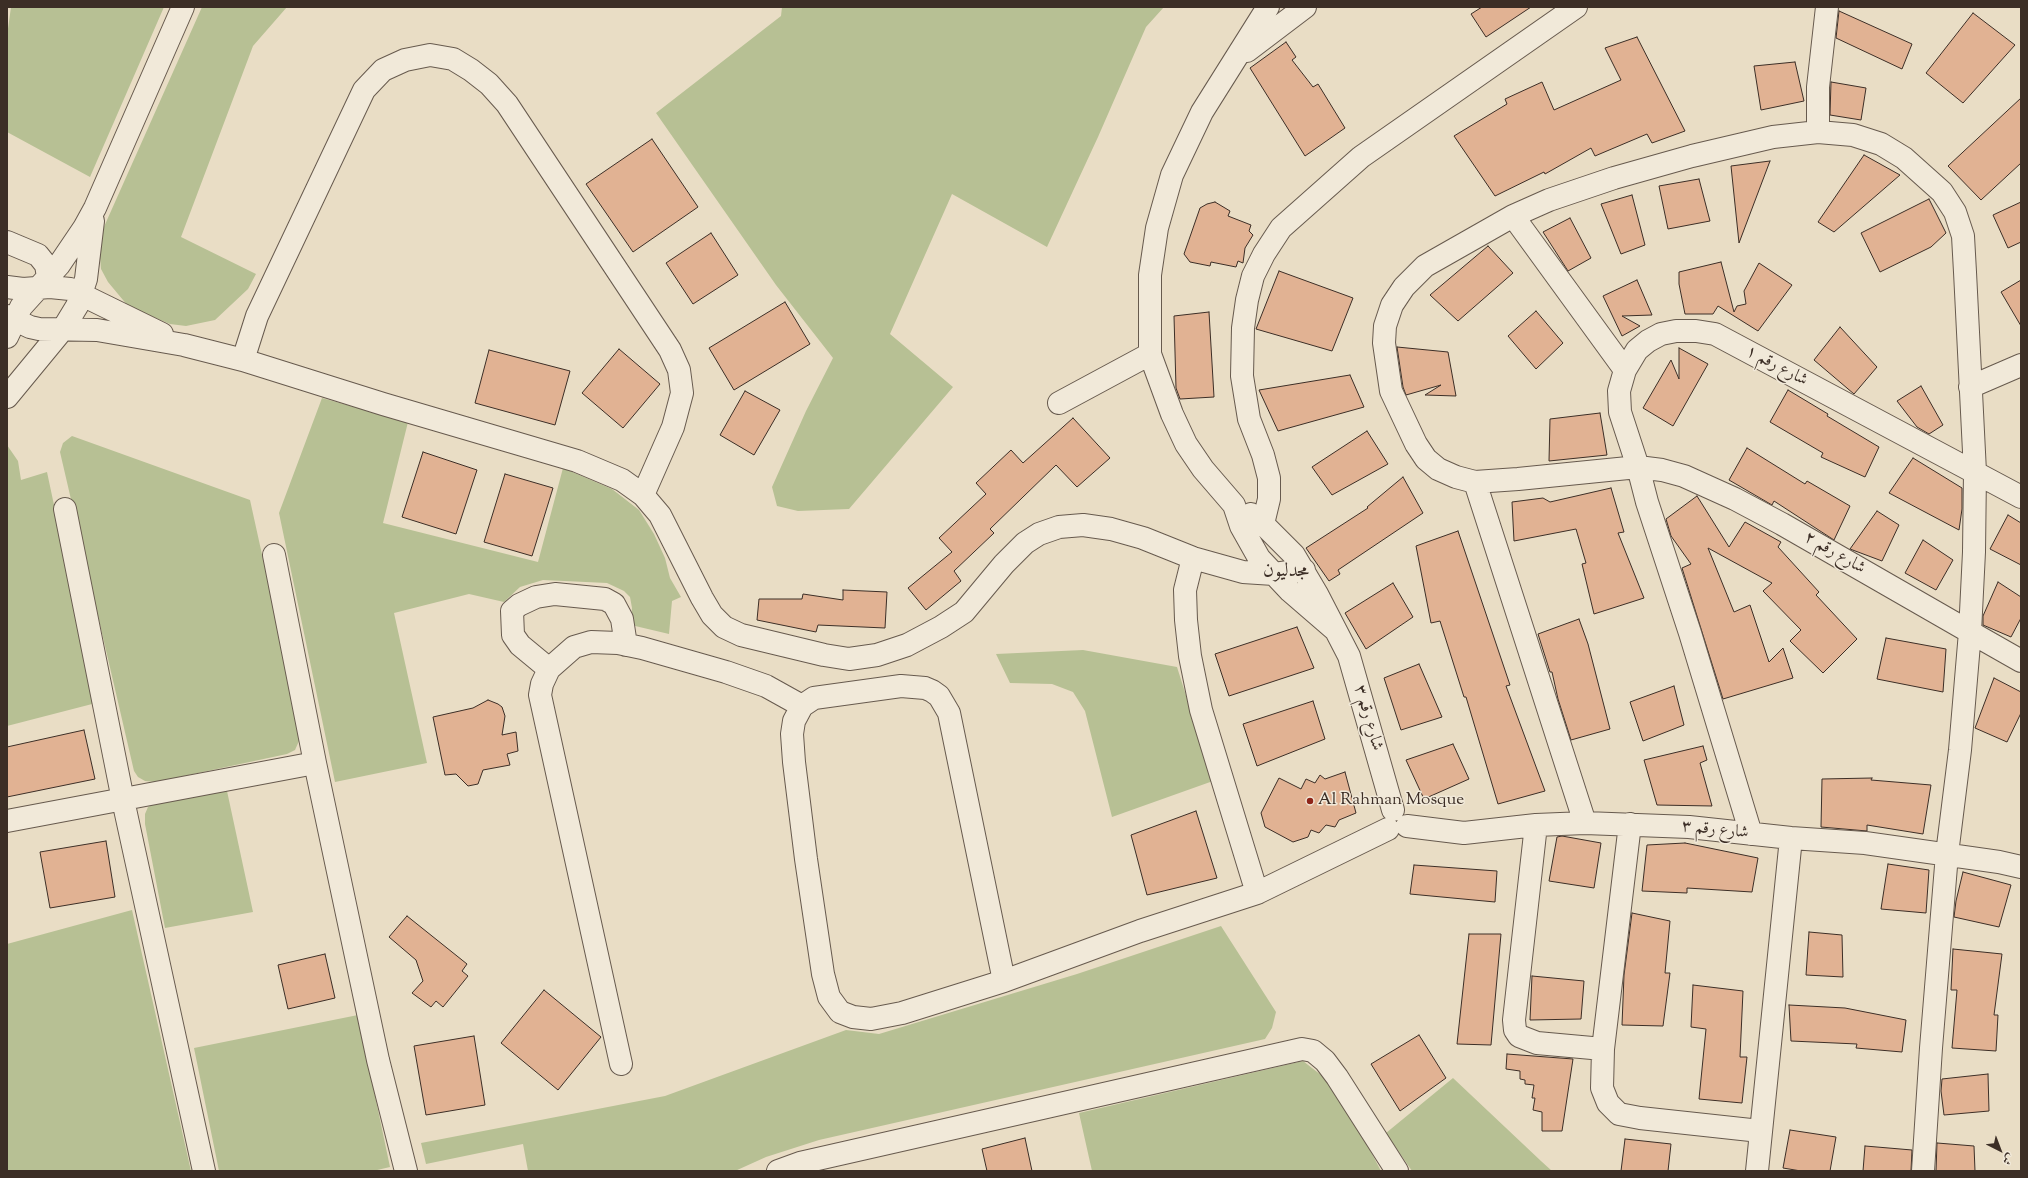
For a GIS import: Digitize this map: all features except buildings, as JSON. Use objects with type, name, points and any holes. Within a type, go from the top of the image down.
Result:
[{"type":"street","points":[[183,7],[95,208],[72,249],[25,302],[9,324],[30,327],[97,330],[184,345],[243,360],[383,404],[577,461],[622,480],[643,495],[660,515],[712,615],[724,626],[741,635],[824,655],[849,659],[877,655],[907,645],[941,627],[964,612],[1004,564],[1025,543],[1039,534],[1059,526],[1083,525],[1111,529],[1143,538],[1193,558],[1243,572],[1274,574],[1304,570]]},
{"type":"street","points":[[1268,7],[1202,112],[1172,175],[1157,228],[1150,275],[1150,354],[1172,414],[1186,444],[1203,469],[1234,505],[1249,541],[1259,558],[1334,630]]},
{"type":"street","points":[[1236,59],[1305,7]]},
{"type":"street","points":[[1263,524],[1269,499],[1269,478],[1263,455],[1249,419],[1242,376],[1243,328],[1247,300],[1253,276],[1264,254],[1281,228],[1361,157],[1576,7]]},
{"type":"street","points":[[1818,132],[1818,87],[1827,7]]},
{"type":"street","points":[[243,360],[257,316],[364,90],[383,70],[405,60],[430,55],[453,59],[471,70],[489,84],[507,104],[670,350],[680,370],[682,393],[673,427],[643,495]]},
{"type":"street","name":"شارع رقم ٢","points":[[1923,1171],[1931,1048],[1947,854],[1960,750],[1970,632],[1975,472],[1962,236],[1955,212],[1942,192],[1904,158],[1881,144],[1853,135],[1818,132],[1773,137],[1692,156],[1614,178],[1549,200],[1514,216],[1425,266],[1404,287],[1392,305],[1385,326],[1386,363],[1391,391],[1416,444],[1426,459],[1438,469],[1456,477],[1475,482],[1638,467],[1662,470],[1684,476],[1735,499],[1970,632],[2021,661]]},
{"type":"street","points":[[7,397],[70,319],[82,294],[88,266],[91,229],[95,208]]},
{"type":"street","points":[[1514,216],[1624,370]]},
{"type":"street","points":[[7,242],[38,255],[46,265],[43,282]]},
{"type":"street","points":[[7,287],[23,289],[43,282],[61,287],[82,294],[184,345]]},
{"type":"street","name":"شارع رقم ١","points":[[1751,834],[1690,632],[1647,502],[1638,467],[1620,412],[1619,391],[1624,370],[1637,350],[1648,340],[1661,334],[1676,331],[1696,331],[1715,334],[2021,497]]},
{"type":"street","points":[[1059,403],[1150,354]]},
{"type":"street","points":[[1970,387],[2021,365]]},
{"type":"street","points":[[1475,482],[1585,823]]},
{"type":"street","name":"شارع رقم ٣","points":[[1234,505],[1253,516],[1263,524],[1294,555],[1304,570],[1348,656],[1396,822],[1464,833],[1536,825],[1585,823],[1689,827],[1791,838],[1865,843],[1947,854],[2021,867]]},
{"type":"street","points":[[65,509],[123,800],[204,1171]]},
{"type":"street","points":[[274,555],[378,1060],[406,1171]]},
{"type":"street","points":[[1193,558],[1185,590],[1186,620],[1190,656],[1201,710],[1257,893]]},
{"type":"street","points":[[549,669],[520,645],[513,635],[512,611],[519,605],[536,597],[555,594],[605,599],[614,604],[622,618],[626,645]]},
{"type":"street","points":[[621,1064],[540,695],[542,684],[549,669],[574,648],[591,642],[626,645],[642,648],[766,686],[802,706]]},
{"type":"street","points":[[1004,981],[949,713],[940,696],[925,688],[901,686],[821,696],[802,706],[795,717],[792,734],[794,762],[823,974],[829,997],[840,1012],[853,1017],[871,1019],[902,1013],[1004,981],[1140,931],[1257,893],[1396,822]]},
{"type":"street","points":[[7,821],[316,763]]},
{"type":"street","points":[[1630,824],[1603,1049],[1602,1088],[1608,1103],[1619,1114],[1654,1120],[1760,1131]]},
{"type":"street","points":[[1536,825],[1514,1020],[1515,1030],[1519,1036],[1537,1043],[1603,1049]]},
{"type":"street","points":[[1757,1171],[1791,838]]},
{"type":"street","points":[[778,1171],[815,1159],[1302,1048],[1313,1051],[1325,1061],[1337,1077],[1397,1171]]},
{"type":"green space","points":[[11,7],[164,7],[90,177],[7,132],[7,36]]},
{"type":"green space","points":[[202,7],[287,7],[253,46],[181,237],[256,274],[248,289],[215,320],[186,326],[170,324],[128,306],[108,282],[101,269],[100,257],[103,229]]},
{"type":"green space","points":[[782,7],[1164,7],[1146,27],[1098,137],[1047,247],[952,194],[890,334],[953,387],[849,509],[798,511],[777,506],[772,487],[806,411],[833,358],[776,285],[656,113],[781,16]]},
{"type":"green space","points":[[322,398],[408,422],[383,523],[538,562],[563,468],[612,489],[639,510],[654,534],[665,558],[670,578],[681,597],[672,601],[669,634],[631,625],[632,608],[630,597],[624,591],[607,583],[543,580],[520,587],[504,602],[469,594],[394,613],[427,763],[335,782],[279,513]]},
{"type":"green space","points":[[72,436],[250,500],[300,727],[299,741],[295,750],[287,754],[156,782],[145,781],[138,777],[134,771],[60,452],[63,443]]},
{"type":"green space","points":[[7,445],[18,461],[21,480],[47,472],[96,703],[7,726]]},
{"type":"green space","points":[[1083,650],[1177,667],[1213,781],[1112,817],[1085,711],[1073,692],[1052,684],[1010,683],[996,654]]},
{"type":"green space","points":[[227,791],[253,912],[165,928],[145,824],[145,814],[148,807],[158,802]]},
{"type":"green space","points":[[132,910],[191,1171],[7,1171],[7,944]]},
{"type":"green space","points":[[1221,926],[1276,1012],[1272,1028],[1265,1039],[819,1140],[766,1157],[735,1171],[528,1171],[523,1144],[426,1164],[421,1143],[665,1096],[846,1030],[879,1034],[1077,974]]},
{"type":"green space","points":[[358,1015],[390,1167],[373,1171],[219,1171],[194,1048]]},
{"type":"green space","points":[[1303,1061],[1321,1075],[1344,1101],[1381,1171],[1092,1171],[1079,1113]]},
{"type":"green space","points":[[1453,1078],[1552,1171],[1412,1171],[1386,1133]]},
{"type":"place","name":"Al Rahman Mosque","points":[[1310,801]]},
{"type":"district","name":"مجدليون","points":[[1286,573]]}]
